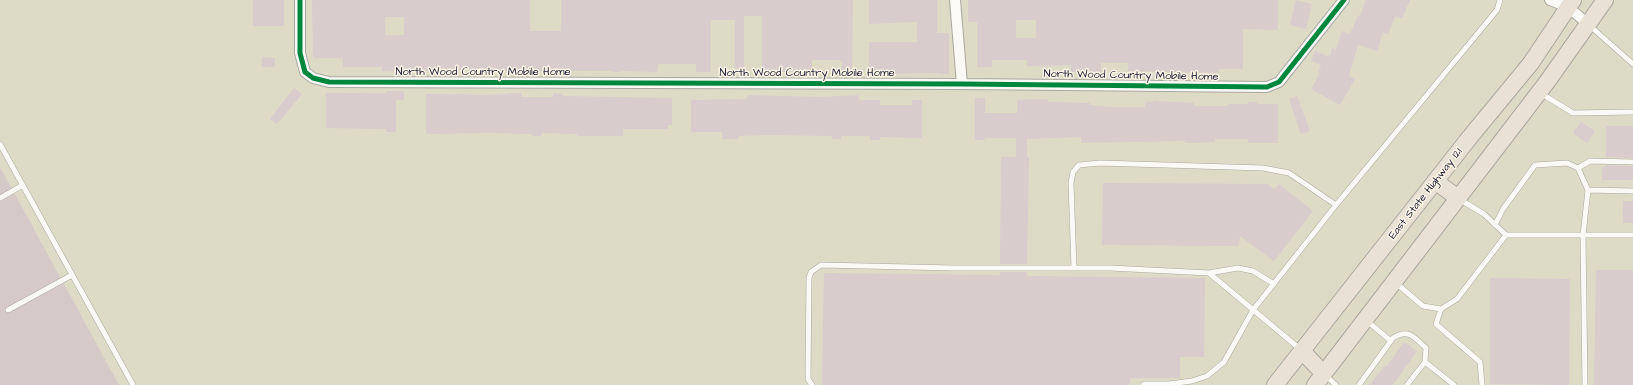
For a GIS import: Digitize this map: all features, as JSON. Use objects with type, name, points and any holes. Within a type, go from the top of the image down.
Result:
[{"type":"main road","points":[[1302,351],[1319,379],[1539,92],[1605,0]]},
{"type":"main road","name":"East State Highway 121","points":[[1275,385],[1531,62],[1571,4]]},
{"type":"main road","points":[[1436,181],[1458,198]]},
{"type":"street","name":"North Wood Country Mobile Home","points":[[300,0],[300,53],[305,72],[313,78],[329,82],[962,84],[1267,87],[1279,82],[1344,0]]},
{"type":"street","points":[[955,0],[962,84]]},
{"type":"street","points":[[1550,0],[1571,4],[1588,24]]},
{"type":"lane","points":[[1143,385],[1192,381],[1207,376],[1224,362],[1254,310],[1336,205],[1497,10],[1500,0]]},
{"type":"lane","points":[[1588,24],[1633,64]]},
{"type":"lane","points":[[1539,92],[1573,113],[1633,112]]},
{"type":"lane","points":[[0,144],[133,385]]},
{"type":"lane","points":[[1578,168],[1590,161],[1633,162]]},
{"type":"lane","points":[[1074,268],[1071,183],[1073,172],[1080,165],[1100,163],[1263,168],[1289,173],[1336,205]]},
{"type":"lane","points":[[1495,225],[1503,209],[1535,165],[1567,163],[1578,168],[1588,190],[1583,235],[1585,385]]},
{"type":"lane","points":[[0,198],[23,185]]},
{"type":"lane","points":[[1588,190],[1633,191]]},
{"type":"lane","points":[[1458,198],[1484,214],[1506,235],[1633,235]]},
{"type":"lane","points":[[1482,385],[1480,362],[1436,324],[1441,309],[1457,299],[1506,235]]},
{"type":"lane","points":[[812,385],[808,379],[809,278],[811,272],[821,265],[954,268],[1110,268],[1209,273],[1238,268],[1253,271],[1274,284]]},
{"type":"lane","points":[[1209,273],[1302,351]]},
{"type":"lane","points":[[8,310],[72,275]]},
{"type":"lane","points":[[1394,282],[1424,306],[1441,309]]},
{"type":"lane","points":[[1365,319],[1390,341]]},
{"type":"lane","points":[[1359,385],[1390,341],[1401,333],[1407,334],[1426,348],[1425,362],[1408,385]]},
{"type":"lane","points":[[1425,362],[1454,385]]},
{"type":"lane","points":[[1319,379],[1336,385]]},
{"type":"shaded area","points":[[0,167],[119,385],[0,385]]},
{"type":"building","points":[[253,0],[284,0],[284,26],[253,26]]},
{"type":"building","points":[[312,0],[530,0],[530,31],[561,31],[561,0],[853,0],[852,73],[841,73],[842,62],[838,60],[812,60],[812,72],[762,72],[762,16],[744,16],[744,69],[735,69],[735,20],[711,20],[711,72],[696,72],[696,64],[658,64],[657,72],[485,71],[485,69],[404,72],[382,71],[382,67],[343,67],[343,58],[313,58]],"holes":[[[385,17],[404,17],[404,35],[385,35]]]},
{"type":"building","points":[[869,0],[937,0],[937,33],[949,33],[949,74],[869,74],[869,42],[917,42],[917,22],[869,24]]},
{"type":"building","points":[[968,0],[1278,0],[1278,30],[1243,29],[1243,69],[1219,69],[1219,73],[1128,71],[1128,63],[1101,63],[1101,74],[1091,74],[1091,72],[1071,72],[1071,65],[1027,66],[1027,60],[992,60],[992,67],[977,67],[977,22],[968,22]],"holes":[[[1016,20],[1036,20],[1036,38],[1016,38]]]},
{"type":"building","points":[[1296,0],[1312,4],[1306,29],[1290,25]]},
{"type":"building","points":[[1366,0],[1410,0],[1402,18],[1395,16],[1388,34],[1383,32],[1377,51],[1358,45],[1349,76],[1355,79],[1340,105],[1311,89],[1320,73],[1318,73],[1321,65],[1311,61],[1315,51],[1330,57],[1332,48],[1336,49],[1342,31],[1350,34],[1358,15],[1360,16]]},
{"type":"building","points":[[262,57],[275,58],[275,67],[262,67]]},
{"type":"building","points":[[294,88],[302,94],[277,124],[270,119]]},
{"type":"building","points":[[386,91],[404,91],[404,100],[396,100],[396,132],[386,132],[386,129],[326,128],[326,93],[386,93]]},
{"type":"building","points":[[521,93],[522,97],[553,97],[553,93],[563,94],[563,96],[672,98],[672,125],[668,125],[668,129],[623,129],[623,136],[577,136],[577,134],[542,133],[542,136],[532,136],[532,134],[490,133],[426,134],[426,94],[490,95]]},
{"type":"building","points":[[747,95],[821,97],[859,95],[859,100],[880,100],[880,105],[912,105],[912,100],[922,100],[922,138],[880,137],[880,140],[870,140],[870,136],[841,136],[841,139],[832,139],[832,136],[767,135],[738,136],[738,139],[722,139],[722,132],[691,132],[691,100],[747,99]]},
{"type":"building","points":[[1297,96],[1310,131],[1301,134],[1289,99]]},
{"type":"building","points":[[975,98],[985,98],[985,113],[1017,113],[1017,100],[1039,99],[1048,99],[1048,102],[1090,103],[1090,105],[1112,107],[1145,107],[1145,102],[1154,101],[1194,103],[1194,106],[1228,106],[1228,104],[1248,104],[1248,102],[1257,102],[1257,104],[1278,104],[1278,143],[1248,143],[1248,139],[1215,139],[1215,142],[1194,143],[1185,143],[1185,141],[1081,143],[1081,137],[1027,139],[1027,157],[1029,157],[1027,264],[1000,264],[1001,157],[1016,157],[1016,138],[985,138],[985,140],[975,140]]},
{"type":"building","points":[[1581,122],[1595,131],[1587,143],[1573,133]]},
{"type":"building","points":[[1606,126],[1633,126],[1633,158],[1606,157]]},
{"type":"building","points":[[1606,165],[1633,166],[1633,180],[1602,180],[1602,167],[1606,167]]},
{"type":"building","points":[[1103,183],[1268,184],[1274,189],[1279,184],[1313,211],[1274,261],[1240,236],[1239,246],[1102,245]]},
{"type":"building","points":[[1623,201],[1633,201],[1633,223],[1623,223]]},
{"type":"building","points":[[1596,270],[1633,270],[1633,385],[1594,385]]},
{"type":"building","points":[[1000,272],[1027,272],[1027,276],[1205,278],[1204,357],[1180,357],[1180,378],[1130,378],[1129,385],[822,385],[824,273],[1000,275]]},
{"type":"building","points":[[1490,278],[1570,279],[1569,385],[1490,384]]},
{"type":"building","points":[[1404,342],[1417,351],[1393,385],[1370,385],[1384,366],[1386,367]]},
{"type":"cycle path","points":[[300,0],[300,53],[305,72],[313,78],[329,82],[962,84],[1267,87],[1279,82],[1344,0]]}]
